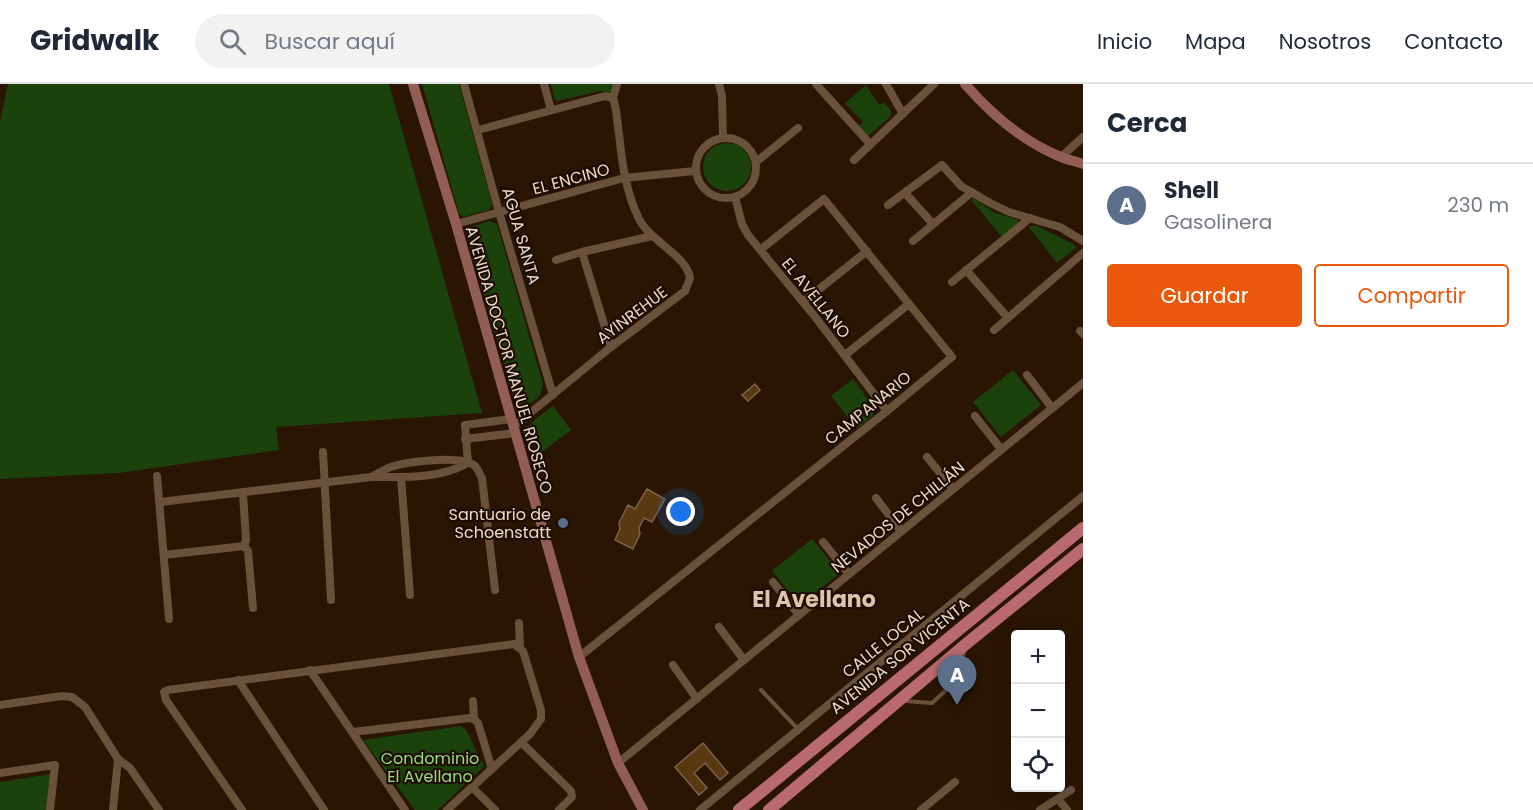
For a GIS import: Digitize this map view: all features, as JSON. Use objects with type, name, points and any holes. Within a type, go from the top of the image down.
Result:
[{"type":"main road","name":"AVENIDA SOR VICENTA","points":[[739,810],[1083,528]]},
{"type":"main road","name":"AVENIDA SOR VICENTA","points":[[769,810],[1083,549]]},
{"type":"street","name":"AVENIDA DOCTOR MANUEL RIOSECO","points":[[413,84],[456,224],[579,657],[618,763],[643,810]]},
{"type":"street","name":"AGUA SANTA","points":[[464,84],[553,395]]},
{"type":"street","points":[[544,84],[551,110]]},
{"type":"street","points":[[478,130],[605,96],[613,98],[617,84]]},
{"type":"street","points":[[719,84],[722,96],[723,138]]},
{"type":"street","points":[[816,84],[870,144]]},
{"type":"street","points":[[886,84],[903,114]]},
{"type":"street","points":[[854,160],[934,84]]},
{"type":"street","points":[[965,84],[1011,127],[1061,157],[1083,164]]},
{"type":"street","name":"AYINREHUE","points":[[513,426],[688,287],[690,278],[687,268],[652,236],[641,222],[624,178],[613,98]]},
{"type":"street","points":[[756,162],[798,128]]},
{"type":"street","points":[[1061,157],[1083,137]]},
{"type":"street","points":[[723,138],[734,138],[743,142],[751,150],[756,162],[754,180],[749,189],[735,197],[720,198],[711,195],[698,181],[695,171],[696,162],[705,145],[723,138]]},
{"type":"street","points":[[888,205],[942,165],[961,186],[1009,212],[1060,227],[1083,241]]},
{"type":"street","name":"EL ENCINO","points":[[456,224],[624,178],[695,171]]},
{"type":"street","points":[[912,241],[972,192]]},
{"type":"street","points":[[905,193],[933,224]]},
{"type":"street","name":"EL AVELLANO","points":[[735,197],[742,225],[887,411]]},
{"type":"street","name":"CAMPANARIO","points":[[579,657],[952,357],[824,199],[760,250]]},
{"type":"street","points":[[952,282],[1030,218]]},
{"type":"street","points":[[556,260],[652,236]]},
{"type":"street","points":[[803,302],[867,251]]},
{"type":"street","points":[[582,252],[611,347]]},
{"type":"street","points":[[994,330],[1083,253]]},
{"type":"street","points":[[966,270],[1008,318]]},
{"type":"street","points":[[845,355],[909,304]]},
{"type":"street","points":[[1027,375],[1052,408]]},
{"type":"street","name":"NEVADOS DE CHILLÁN","points":[[618,763],[1083,383]]},
{"type":"street","points":[[975,417],[1001,449]]},
{"type":"street","points":[[468,463],[465,425],[513,426]]},
{"type":"street","points":[[465,439],[513,426]]},
{"type":"street","points":[[323,452],[331,600]]},
{"type":"street","points":[[927,457],[953,489]]},
{"type":"street","points":[[371,477],[389,468],[441,459],[468,463],[476,467],[482,478],[495,590]]},
{"type":"street","points":[[160,502],[371,477],[401,477],[453,471],[468,463]]},
{"type":"street","points":[[157,476],[169,619]]},
{"type":"street","points":[[401,477],[410,595]]},
{"type":"street","points":[[243,493],[246,540],[244,546]]},
{"type":"street","name":"CALLE LOCAL","points":[[699,810],[1083,496]]},
{"type":"street","points":[[876,498],[902,531]]},
{"type":"street","points":[[823,542],[849,574]]},
{"type":"street","points":[[164,555],[244,546]]},
{"type":"street","points":[[244,546],[248,551],[254,608]]},
{"type":"street","points":[[773,582],[799,615]]},
{"type":"street","points":[[447,810],[521,742],[541,719],[542,710],[520,646],[519,622]]},
{"type":"street","points":[[719,627],[744,660]]},
{"type":"street","points":[[242,810],[164,696],[164,692],[509,643],[520,646]]},
{"type":"street","points":[[673,665],[697,699]]},
{"type":"street","points":[[310,670],[405,810]]},
{"type":"street","points":[[238,680],[324,810]]},
{"type":"street","points":[[0,705],[62,696],[72,697],[85,707],[118,759],[130,768],[159,810]]},
{"type":"street","points":[[473,701],[474,719],[478,723],[492,769]]},
{"type":"street","points":[[353,732],[474,719]]},
{"type":"street","points":[[521,742],[571,791],[572,797],[559,810]]},
{"type":"street","points":[[113,810],[118,759]]},
{"type":"street","points":[[0,774],[55,765],[50,810]]},
{"type":"street","points":[[921,810],[955,782]]},
{"type":"street","points":[[472,787],[495,810]]},
{"type":"street","points":[[1040,810],[1071,790]]},
{"type":"street","points":[[1058,799],[1067,810]]},
{"type":"lane","points":[[900,700],[932,703],[958,679],[966,644]]},
{"type":"lane","points":[[761,690],[798,730]]},
{"type":"green space","points":[[8,84],[389,84],[482,413],[276,427],[279,450],[119,473],[0,479],[0,122]]},
{"type":"green space","points":[[422,84],[459,84],[492,204],[488,210],[464,217],[459,214]]},
{"type":"green space","points":[[551,84],[614,84],[612,93],[600,91],[557,101],[554,98]]},
{"type":"green space","points":[[866,85],[879,105],[884,102],[891,111],[891,116],[867,137],[857,127],[863,122],[845,103]]},
{"type":"green space","points":[[727,143],[744,150],[751,167],[744,184],[727,191],[710,184],[703,167],[710,150]]},
{"type":"green space","points":[[973,198],[993,212],[1018,220],[1018,224],[1002,237],[971,200]]},
{"type":"green space","points":[[489,221],[497,224],[543,384],[540,395],[523,411],[516,407],[467,237],[471,227]]},
{"type":"green space","points":[[1037,226],[1075,245],[1076,248],[1057,263],[1029,227]]},
{"type":"green space","points":[[1013,370],[1041,405],[1001,437],[973,402]]},
{"type":"green space","points":[[853,379],[875,409],[873,415],[857,429],[831,396]]},
{"type":"green space","points":[[553,406],[571,430],[539,454],[531,436],[531,426],[537,418]]},
{"type":"green space","points":[[812,539],[840,573],[800,605],[772,571]]},
{"type":"green space","name":"Condominio El Avellano","points":[[461,726],[467,731],[484,766],[438,810],[415,810],[363,740]]},
{"type":"green space","points":[[51,774],[47,810],[0,810],[0,782]]},
{"type":"building","points":[[755,384],[760,390],[748,401],[742,395]]},
{"type":"building","points":[[647,489],[665,499],[652,522],[644,518],[633,549],[615,540],[620,529],[619,523],[628,505],[635,509]]},
{"type":"building","points":[[703,743],[728,773],[720,780],[705,763],[694,773],[707,788],[699,795],[675,767]]},
{"type":"place","name":"Santuario de Schoenstatt","points":[[563,523]]},
{"type":"place","name":"Shell","points":[[957,705]]},
{"type":"district","name":"El Avellano","points":[[814,599]]}]
